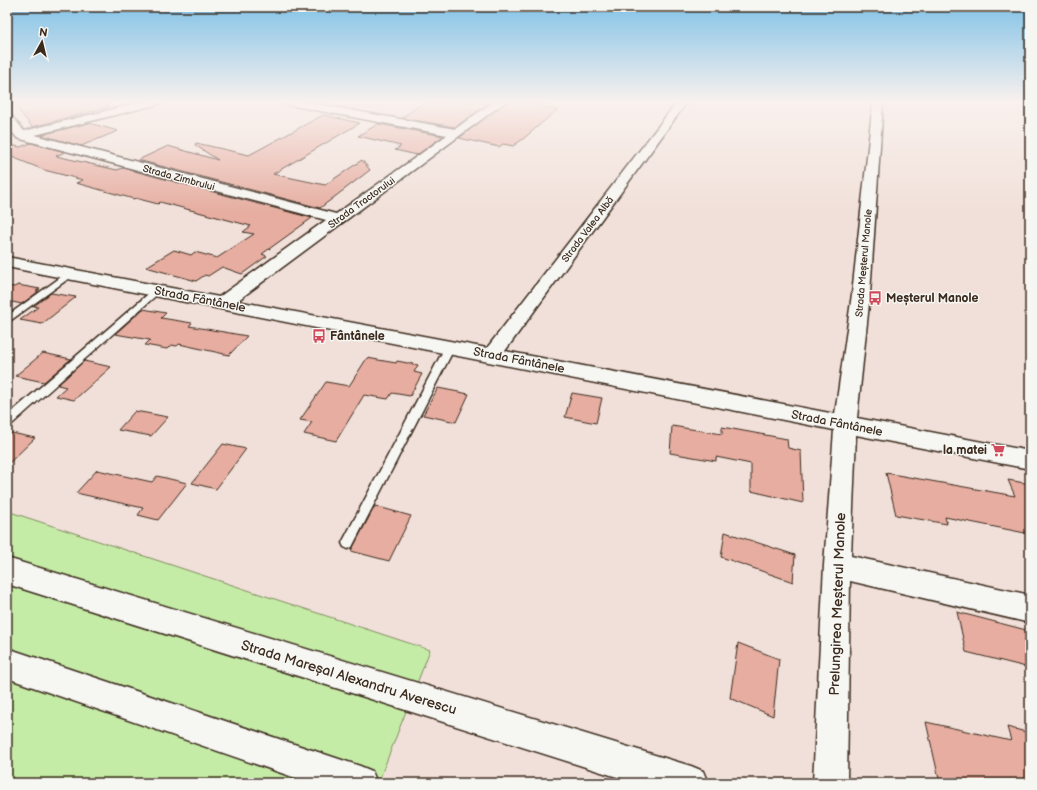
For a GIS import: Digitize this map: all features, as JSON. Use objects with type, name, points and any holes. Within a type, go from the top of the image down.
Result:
[{"type":"street","name":"Strada Zimbrului","points":[[36,139],[338,219]]},
{"type":"street","name":"Strada Tractorului","points":[[222,303],[448,139]]},
{"type":"street","name":"Strada Valea Albă","points":[[492,355],[654,139]]},
{"type":"street","name":"Strada Meșterul Manole","points":[[845,424],[861,294],[875,139]]},
{"type":"street","name":"Strada Fântânele","points":[[7,262],[1030,460]]},
{"type":"street","name":"Prelungirea Meșterul Manole","points":[[830,783],[837,565],[845,424]]},
{"type":"street","points":[[837,565],[1030,609]]},
{"type":"street","name":"Strada Mareșal Alexandru Averescu","points":[[7,571],[691,783]]},
{"type":"street","points":[[7,662],[360,783]]},
{"type":"lane","points":[[7,320],[70,274]]},
{"type":"lane","points":[[7,422],[157,290]]},
{"type":"lane","points":[[348,543],[450,347]]},
{"type":"green space","points":[[7,511],[430,650],[378,783],[7,783]]},
{"type":"building","points":[[55,139],[99,139],[81,146]]},
{"type":"building","points":[[279,139],[333,139],[273,174],[325,185],[362,160],[370,170],[320,208],[138,160],[168,146],[218,160],[195,145],[196,143],[249,155]]},
{"type":"building","points":[[370,139],[439,139],[417,155],[395,150],[401,146]]},
{"type":"building","points":[[463,139],[523,139],[513,146],[503,144],[499,147]]},
{"type":"building","points":[[31,143],[65,152],[56,156],[117,170],[123,168],[312,218],[262,254],[267,256],[242,274],[222,267],[208,276],[205,275],[196,281],[146,267],[174,250],[191,255],[195,252],[217,258],[254,234],[243,232],[251,226],[160,202],[158,204],[134,199],[76,183],[83,180],[44,170],[7,155],[7,144],[20,147]]},
{"type":"building","points":[[18,285],[40,289],[22,304],[7,301],[7,286],[14,287]]},
{"type":"building","points":[[51,293],[76,297],[42,324],[20,320],[38,307],[34,306]]},
{"type":"building","points":[[143,309],[166,313],[161,318],[192,323],[189,326],[247,336],[229,355],[179,344],[177,346],[171,345],[167,349],[145,345],[150,340],[115,334]]},
{"type":"building","points":[[43,353],[71,359],[44,382],[15,376]]},
{"type":"building","points":[[367,358],[418,365],[414,372],[422,374],[410,396],[392,393],[388,399],[364,395],[336,441],[304,434],[312,422],[300,420],[326,382],[349,386]]},
{"type":"building","points":[[84,361],[111,367],[74,400],[56,396],[66,387],[58,385]]},
{"type":"building","points":[[438,388],[469,394],[456,422],[423,415]]},
{"type":"building","points":[[572,393],[602,398],[596,423],[565,417]]},
{"type":"building","points":[[135,411],[168,417],[151,436],[118,430]]},
{"type":"building","points":[[672,426],[722,434],[722,427],[787,439],[788,448],[801,451],[803,503],[751,491],[751,464],[716,457],[716,461],[670,453]]},
{"type":"building","points":[[7,432],[35,438],[7,465]]},
{"type":"building","points":[[223,444],[246,449],[216,489],[192,483]]},
{"type":"building","points":[[97,470],[152,482],[157,476],[187,483],[158,520],[138,515],[143,508],[76,493]]},
{"type":"building","points":[[886,473],[1015,496],[1008,480],[1030,484],[1030,534],[945,517],[947,524],[896,515]]},
{"type":"building","points":[[375,506],[411,516],[389,561],[351,551]]},
{"type":"building","points":[[725,532],[795,555],[793,582],[721,557]]},
{"type":"building","points":[[957,612],[1030,631],[1030,668],[966,652]]},
{"type":"building","points":[[738,643],[779,659],[773,716],[730,698]]},
{"type":"building","points":[[926,722],[1011,741],[1007,727],[1030,733],[1030,783],[940,783]]},
{"type":"place","name":"Meșterul Manole","points":[[875,298]]},
{"type":"place","name":"Fântânele","points":[[319,336]]},
{"type":"place","name":"la matei","points":[[998,450]]}]
